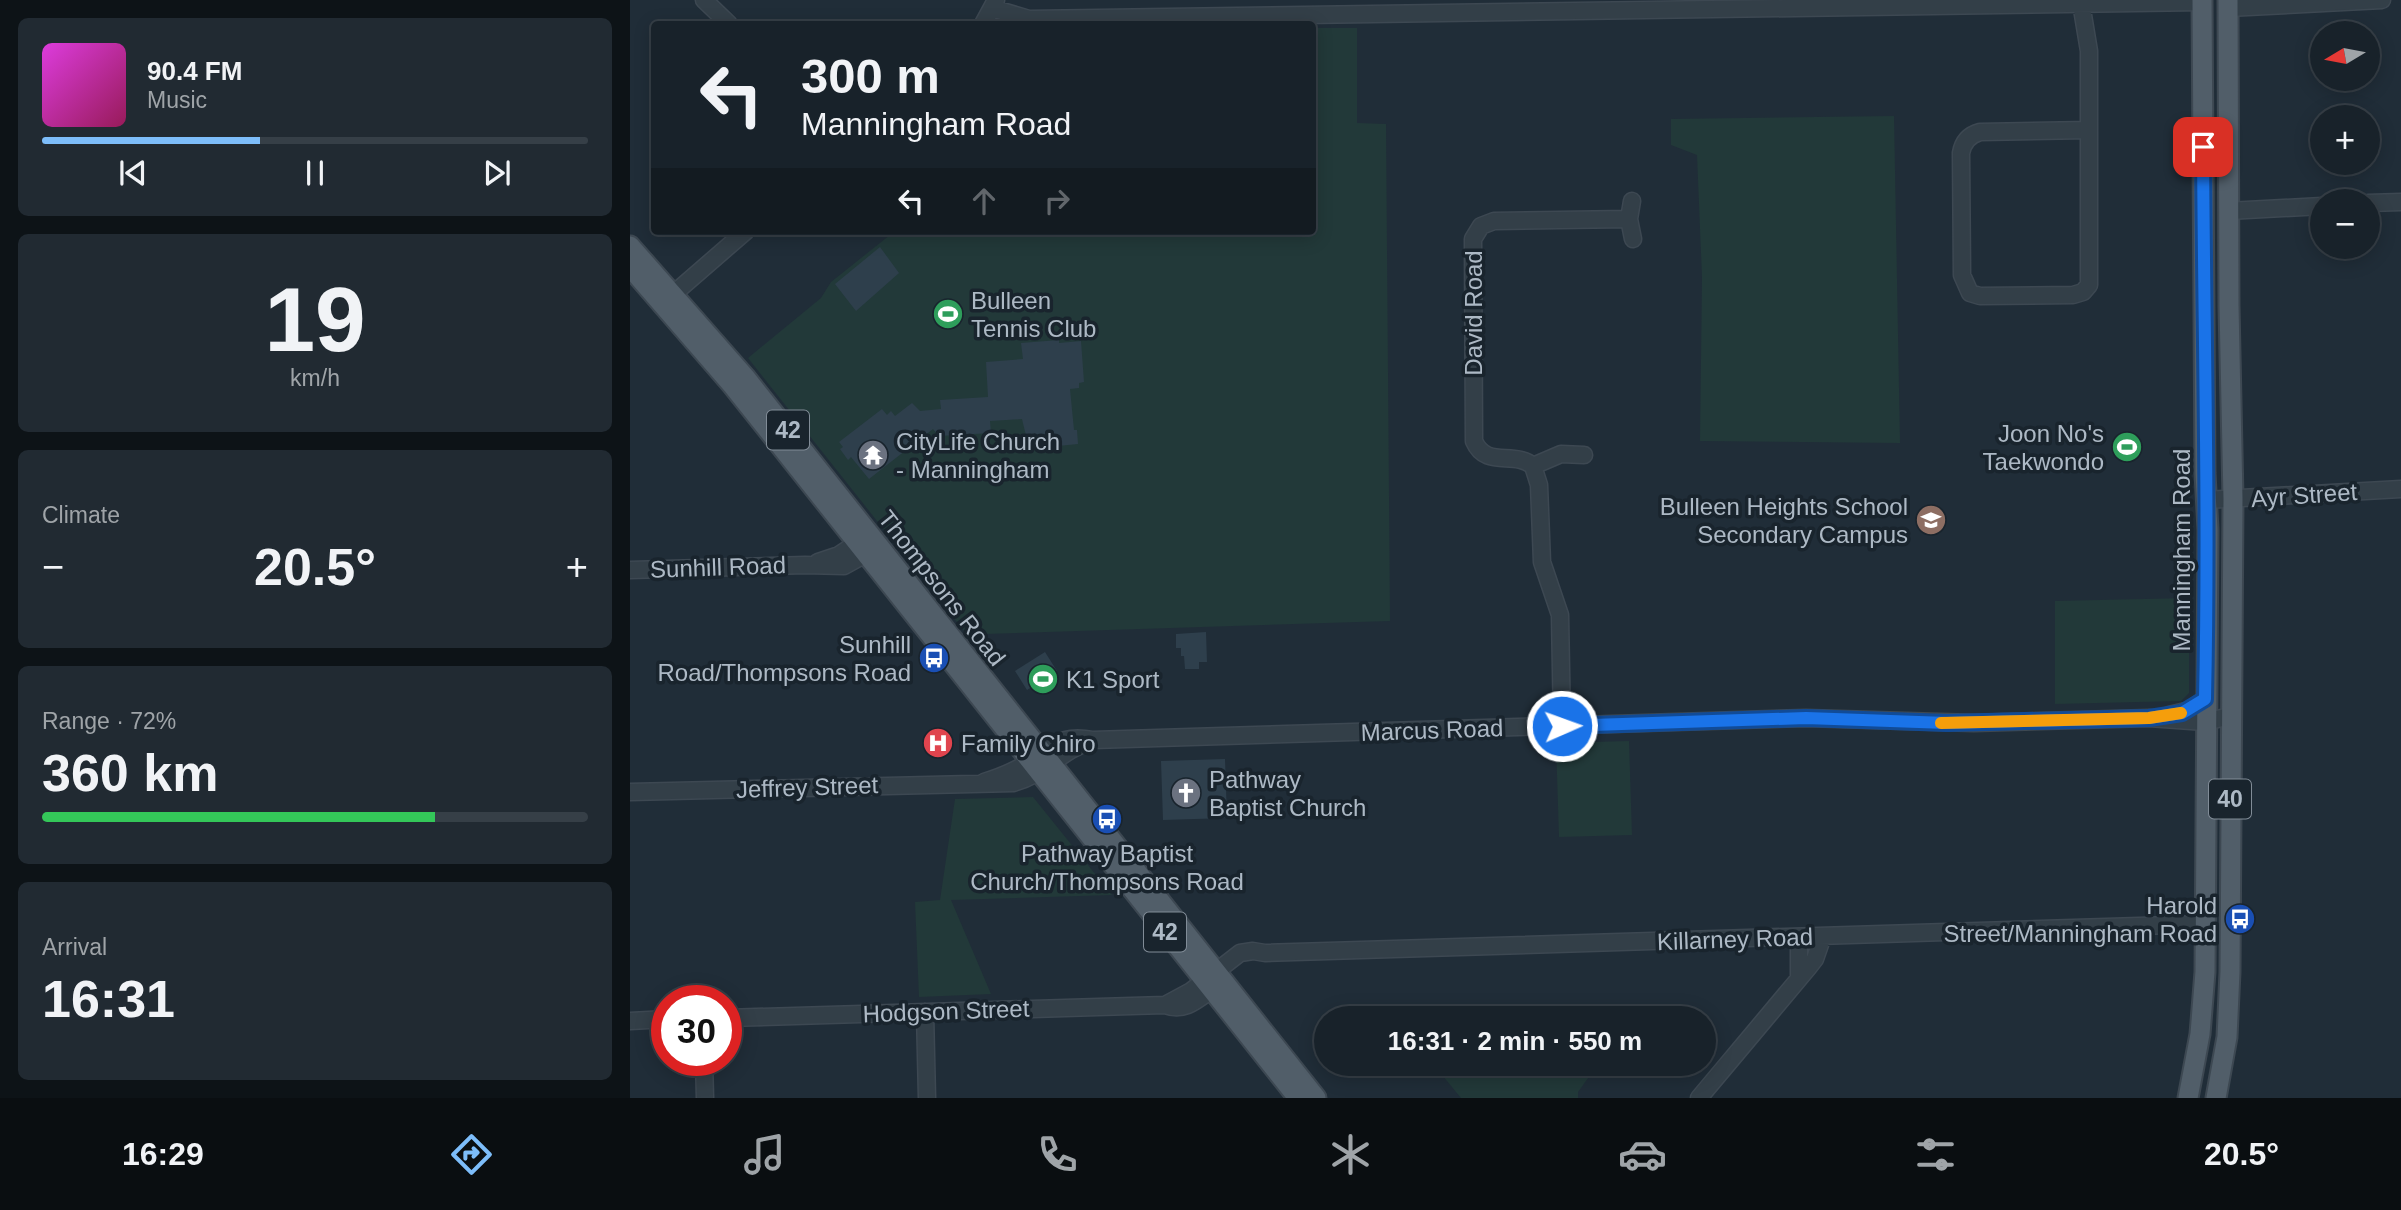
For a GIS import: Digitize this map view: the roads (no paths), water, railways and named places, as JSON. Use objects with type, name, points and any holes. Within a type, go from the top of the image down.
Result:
[{"type":"main road","name":"Manningham Road","points":[[2188,1098],[2197,1061],[2204,1004],[2208,530],[2202,1]]},
{"type":"main road","name":"Manningham Road","points":[[2216,1098],[2223,1066],[2229,1007],[2233,499],[2228,4]]},
{"type":"main road","name":"Thompsons Road","points":[[630,246],[733,386],[867,545],[1041,763],[1213,981],[1298,1098]]},
{"type":"main road","name":"Thompsons Road","points":[[630,267],[638,284],[669,298]]},
{"type":"main road","name":"Thompsons Road","points":[[1213,981],[1316,1098]]},
{"type":"street","points":[[704,0],[726,21]]},
{"type":"street","points":[[2228,4],[2382,0]]},
{"type":"street","points":[[985,21],[997,3],[1049,16],[1317,7],[2202,1]]},
{"type":"street","points":[[2081,3],[2090,51]]},
{"type":"street","points":[[2089,130],[1980,132],[1973,134],[1964,143],[1961,153],[1962,275],[1969,293],[1980,296],[2073,295],[2087,290],[2090,279],[2090,51],[2100,3]]},
{"type":"street","points":[[1632,201],[1629,219],[1633,239]]},
{"type":"street","points":[[2380,203],[2401,202]]},
{"type":"street","points":[[2228,211],[2310,207]]},
{"type":"street","name":"David Road","points":[[1533,466],[1522,459],[1491,458],[1480,450],[1474,441],[1473,239],[1481,226],[1494,221],[1629,219]]},
{"type":"street","points":[[669,298],[741,235]]},
{"type":"street","points":[[1562,726],[1560,615],[1542,562],[1539,485],[1533,466],[1561,454],[1584,455]]},
{"type":"street","name":"Ayr Street","points":[[2206,500],[2401,489]]},
{"type":"street","name":"Sunhill Road","points":[[630,570],[844,566],[867,545]]},
{"type":"street","name":"Marcus Road","points":[[2149,718],[2182,713],[2205,699]]},
{"type":"street","name":"Marcus Road","points":[[1041,763],[1093,740],[1806,718],[1947,723],[2149,718],[2205,722],[2230,716]]},
{"type":"street","name":"Jeffrey Street","points":[[630,792],[984,782],[1041,763]]},
{"type":"street","name":"Killarney Road","points":[[1213,981],[1240,953],[1253,951],[1265,953],[2205,923]]},
{"type":"street","points":[[1699,1098],[1815,959],[1823,936]]},
{"type":"street","points":[[1799,937],[1799,976]]},
{"type":"street","name":"Hodgson Street","points":[[742,1018],[1165,1005],[1174,1008],[1185,1007],[1213,981]]},
{"type":"street","points":[[925,1012],[927,1098]]},
{"type":"street","points":[[630,1021],[651,1020]]},
{"type":"street","points":[[704,1076],[705,1098]]},
{"type":"place","name":"Bulleen Tennis Club","points":[[948,314]]},
{"type":"place","name":"Joon No's Taekwondo","points":[[2127,447]]},
{"type":"place","name":"CityLife Church - Manningham","points":[[873,455]]},
{"type":"place","name":"Bulleen Heights School Secondary Campus","points":[[1931,520]]},
{"type":"place","name":"Sunhill Road/Thompsons Road","points":[[934,658]]},
{"type":"place","name":"K1 Sport","points":[[1043,679]]},
{"type":"place","name":"Family Chiro","points":[[938,743]]},
{"type":"place","name":"Pathway Baptist Church","points":[[1186,793]]},
{"type":"place","name":"Pathway Baptist Church/Thompsons Road","points":[[1107,819]]},
{"type":"place","name":"Harold Street/Manningham Road","points":[[2240,919]]}]
